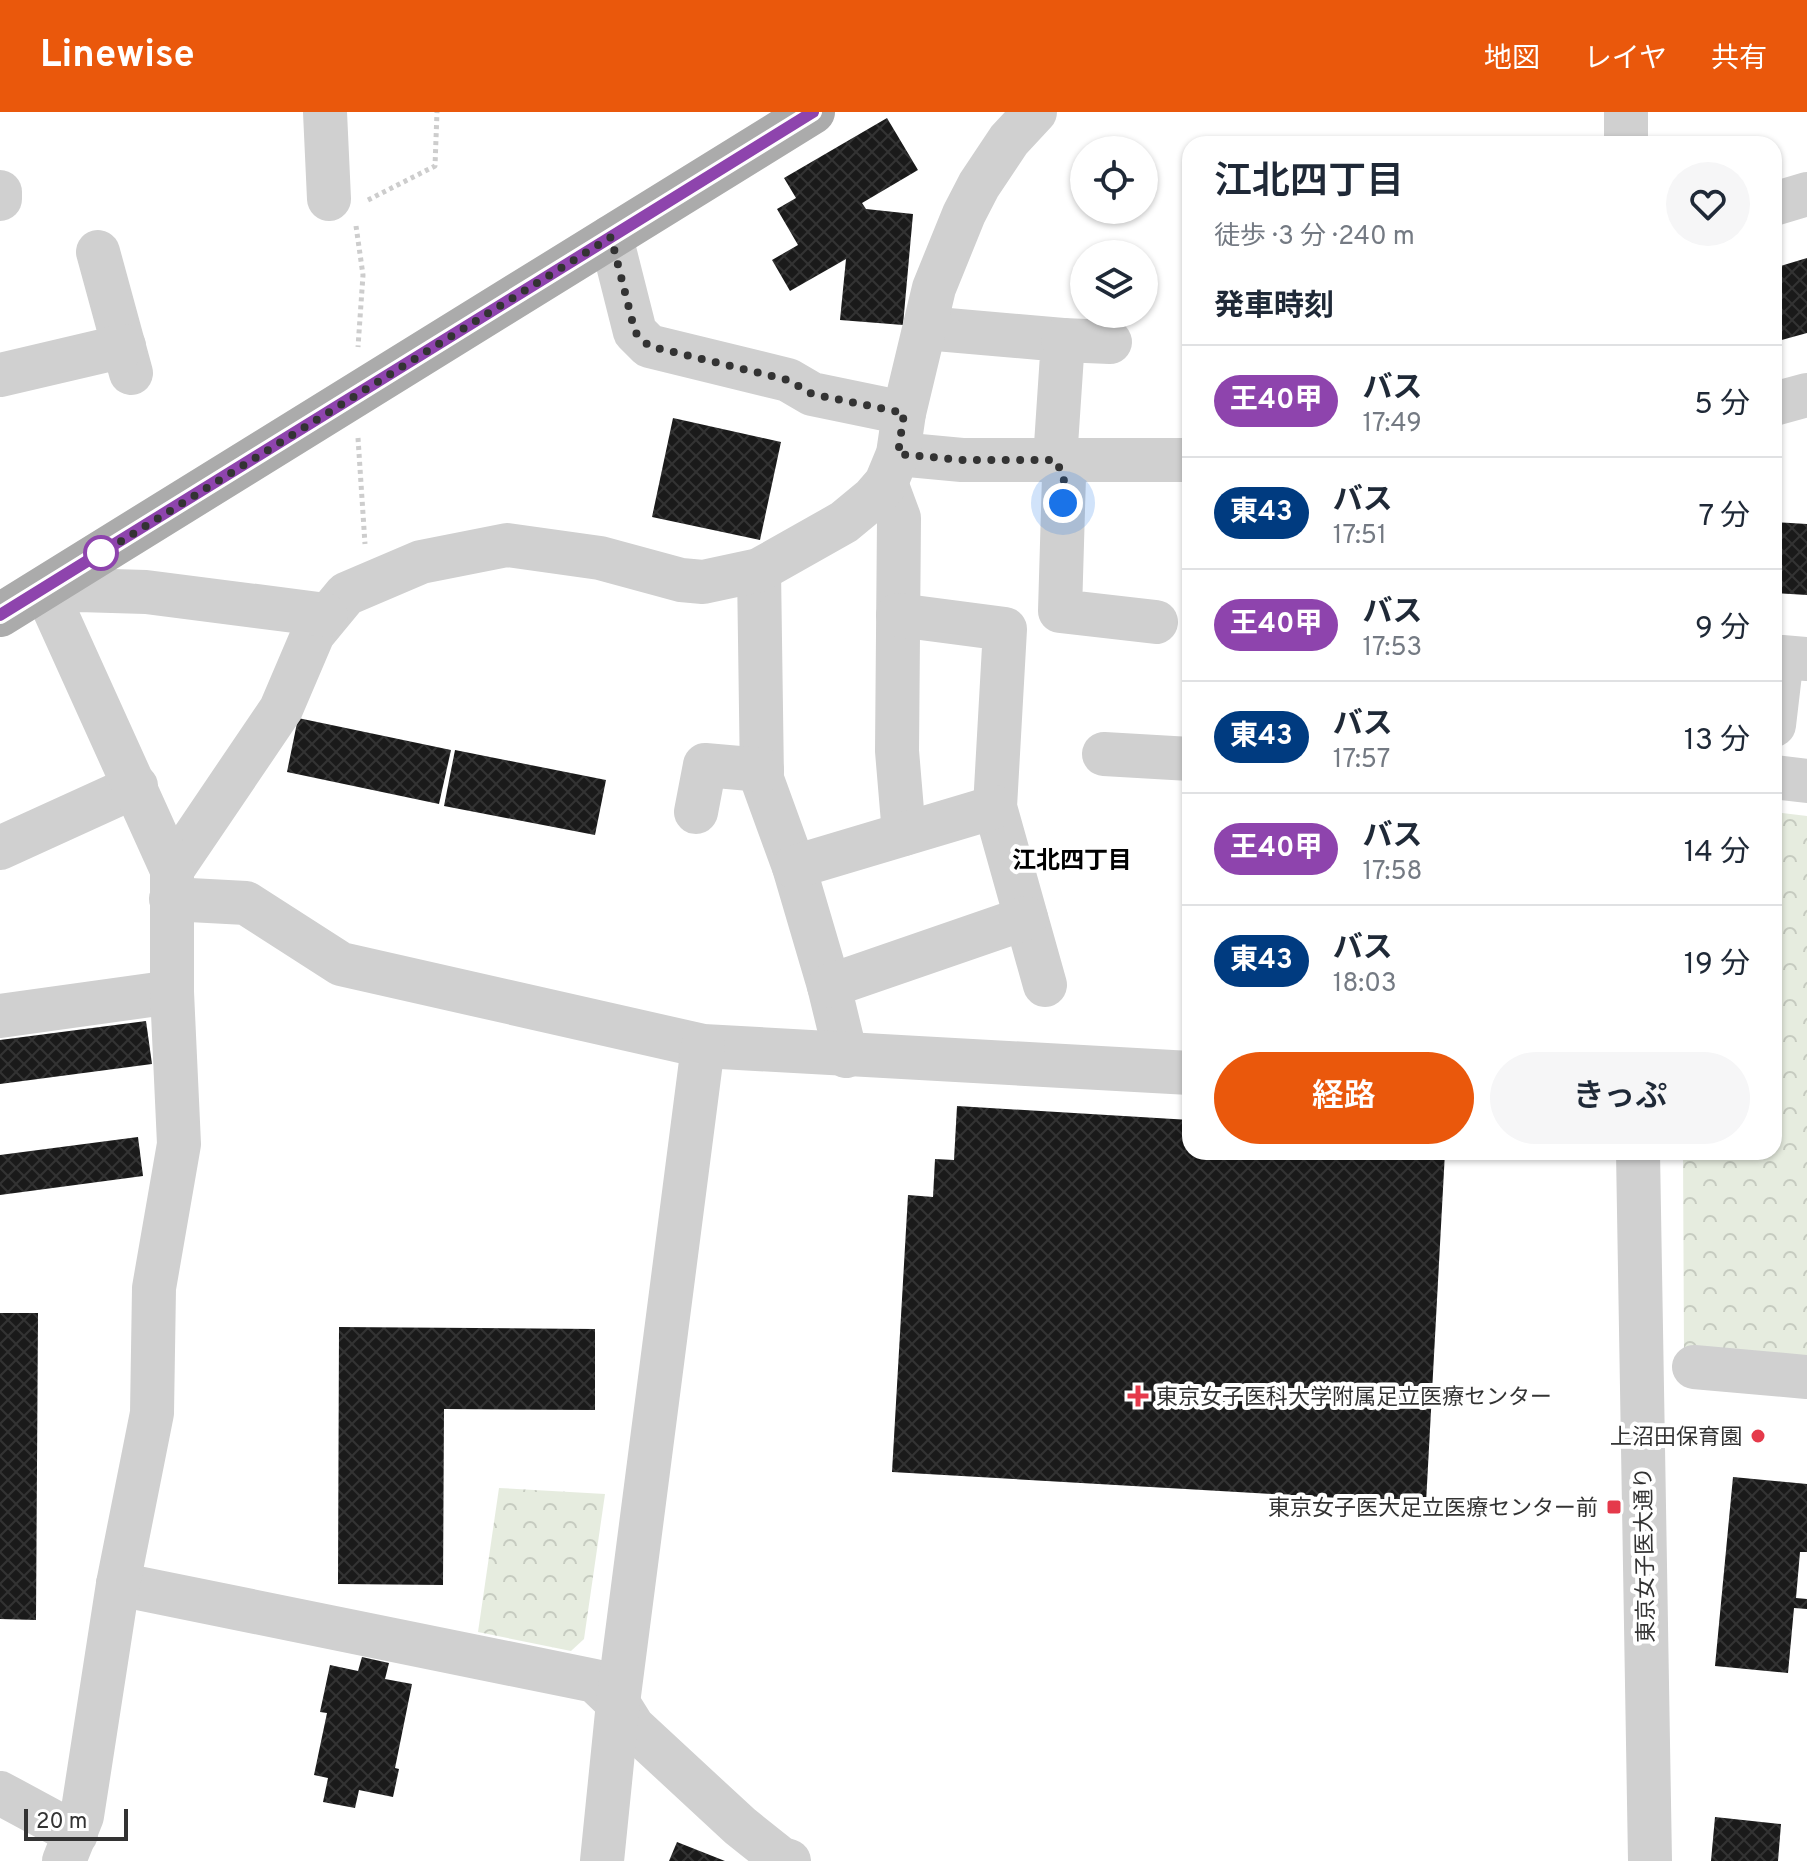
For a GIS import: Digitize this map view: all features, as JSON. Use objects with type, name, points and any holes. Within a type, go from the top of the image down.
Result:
[{"type":"main road","points":[[0,615],[813,112]]},
{"type":"street","points":[[325,112],[341,203]]},
{"type":"street","points":[[904,834],[897,751],[899,518],[896,450],[934,288],[969,204],[1009,140],[1035,112]]},
{"type":"street","points":[[1626,112],[1626,136]]},
{"type":"street","points":[[0,192],[0,199]]},
{"type":"street","points":[[1782,202],[1807,194]]},
{"type":"street","points":[[611,237],[635,332],[649,346],[788,380],[896,450],[962,460],[1182,460]]},
{"type":"street","points":[[0,375],[128,360],[98,252]]},
{"type":"street","points":[[925,328],[1110,342]]},
{"type":"street","points":[[1063,340],[1055,460],[1064,476],[1060,611],[1156,622]]},
{"type":"street","points":[[1782,402],[1807,395]]},
{"type":"street","points":[[172,884],[281,709],[313,634],[346,594],[421,562],[507,545],[600,558],[681,580],[703,582],[759,570],[844,522],[896,450]]},
{"type":"street","points":[[759,570],[762,779],[794,867],[846,1056]]},
{"type":"street","points":[[0,1793],[70,1847],[82,1816],[118,1584],[152,1413],[154,1288],[179,1144],[172,992],[172,884],[136,786],[45,589],[146,592],[326,615]]},
{"type":"street","points":[[898,615],[1005,629],[995,807],[1045,985]]},
{"type":"street","points":[[1782,657],[1807,659]]},
{"type":"street","points":[[1104,754],[1182,759]]},
{"type":"street","points":[[696,812],[705,765],[762,770]]},
{"type":"street","points":[[1782,778],[1807,781]]},
{"type":"street","points":[[0,848],[136,786]]},
{"type":"street","points":[[794,867],[995,807]]},
{"type":"street","points":[[172,884],[246,903],[341,964],[703,1046],[1182,1073]]},
{"type":"street","points":[[829,986],[1026,918]]},
{"type":"street","points":[[0,1016],[172,992]]},
{"type":"street","points":[[602,1861],[618,1703],[703,1046]]},
{"type":"street","name":"東京女子医大通り","points":[[1638,1160],[1650,1861]]},
{"type":"street","points":[[1694,1367],[1807,1377]]},
{"type":"street","points":[[118,1584],[595,1681],[618,1703],[633,1727],[740,1826],[780,1858],[789,1861]]},
{"type":"path","points":[[367,584],[353,397],[361,330],[363,275],[341,203],[435,166],[437,112]]},
{"type":"green space","points":[[1782,813],[1807,816],[1807,1360],[1684,1349],[1683,1160],[1782,1160]]},
{"type":"green space","points":[[499,1488],[605,1494],[584,1639],[571,1651],[478,1632]]},
{"type":"building","points":[[887,118],[918,170],[862,203],[866,209],[913,214],[903,325],[840,320],[846,259],[790,291],[772,260],[798,245],[777,209],[796,198],[784,178]]},
{"type":"building","points":[[1807,258],[1807,333],[1782,340],[1782,266]]},
{"type":"building","points":[[673,418],[781,442],[760,540],[652,517]]},
{"type":"building","points":[[1782,522],[1807,524],[1807,595],[1782,593]]},
{"type":"building","points":[[298,718],[451,750],[439,804],[287,772]]},
{"type":"building","points":[[455,750],[606,780],[595,835],[444,806]]},
{"type":"building","points":[[146,1021],[152,1064],[0,1084],[0,1040]]},
{"type":"building","points":[[957,1106],[1182,1120],[1182,1160],[1445,1160],[1426,1503],[892,1472],[908,1195],[933,1197],[935,1159],[954,1160]]},
{"type":"building","points":[[138,1137],[143,1176],[0,1195],[0,1155]]},
{"type":"building","points":[[0,1313],[38,1313],[36,1620],[0,1619]]},
{"type":"building","points":[[339,1327],[595,1329],[595,1410],[444,1409],[443,1585],[338,1584]]},
{"type":"building","points":[[1733,1477],[1807,1484],[1807,1552],[1800,1552],[1796,1598],[1807,1599],[1807,1609],[1794,1608],[1788,1673],[1715,1666]]},
{"type":"building","points":[[362,1657],[389,1663],[385,1679],[412,1684],[395,1768],[399,1769],[393,1797],[359,1790],[355,1808],[323,1802],[328,1778],[314,1775],[327,1713],[320,1712],[330,1665],[358,1671]]},
{"type":"building","points":[[1715,1817],[1781,1824],[1778,1861],[1711,1861]]},
{"type":"building","points":[[677,1842],[725,1861],[669,1861]]},
{"type":"bus line","name":"王40甲","points":[[0,615],[813,112]]},
{"type":"place","name":"東京女子医科大学附属足立医療センター","points":[[1138,1396]]},
{"type":"place","name":"上沼田保育園","points":[[1758,1436]]},
{"type":"place","name":"東京女子医大足立医療センター前","points":[[1614,1507]]},
{"type":"district","name":"江北四丁目","points":[[1072,860]]},
{"type":"route","points":[[101,553],[99,555],[611,237],[635,332],[649,346],[788,380],[812,394],[904,413],[898,454],[962,460],[1055,460],[1064,476],[1063,503]]}]
